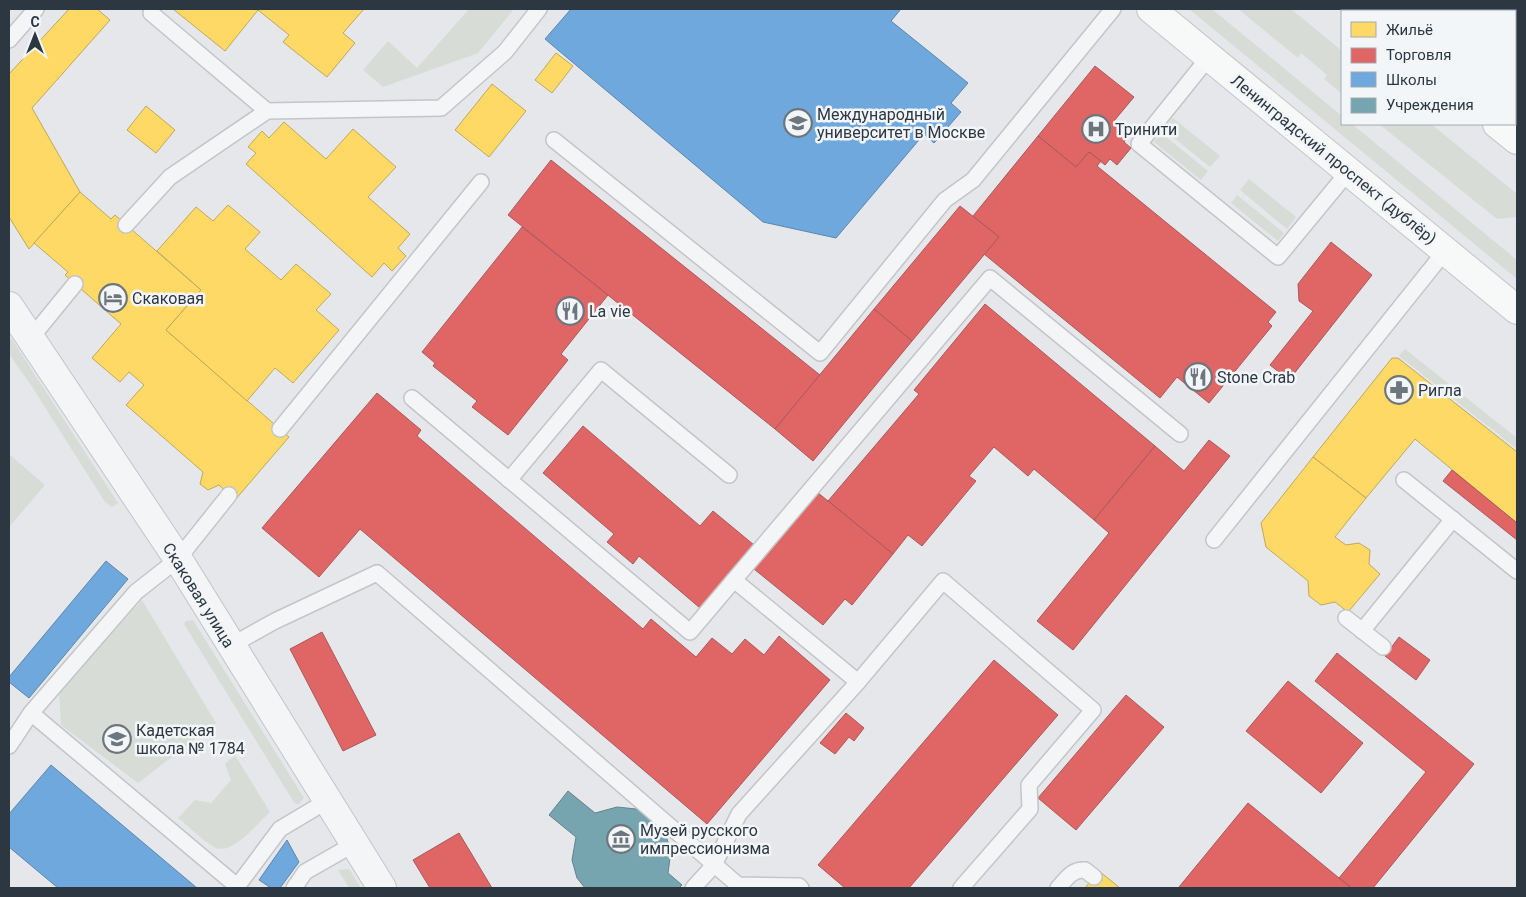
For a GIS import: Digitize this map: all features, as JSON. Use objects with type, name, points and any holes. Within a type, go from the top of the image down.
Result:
[{"type":"main road","name":"Ленинградский проспект (дублёр)","points":[[1151,9],[1517,310]]},
{"type":"main road","points":[[1498,125],[1517,140]]},
{"type":"street","name":"Скаковая улица","points":[[17,323],[178,559],[230,646],[382,888]]},
{"type":"lane","points":[[9,40],[36,9]]},
{"type":"lane","points":[[126,225],[170,177],[267,111],[441,108],[505,52],[539,9]]},
{"type":"lane","points":[[554,140],[820,353],[945,200],[973,180],[1113,9]]},
{"type":"lane","points":[[151,10],[267,111]]},
{"type":"lane","points":[[1210,57],[1138,144],[1278,257],[1349,171]]},
{"type":"lane","points":[[280,429],[481,182]]},
{"type":"lane","points":[[1214,540],[1446,250]]},
{"type":"lane","points":[[412,398],[690,632],[990,278],[1180,434]]},
{"type":"lane","points":[[17,323],[76,284]]},
{"type":"lane","points":[[510,480],[601,370],[729,475]]},
{"type":"lane","points":[[1404,480],[1517,571]]},
{"type":"lane","points":[[9,746],[31,713],[136,592],[178,559],[229,495]]},
{"type":"lane","points":[[1362,631],[1453,519]]},
{"type":"lane","points":[[230,646],[275,621],[377,574],[738,885],[799,886],[801,888]]},
{"type":"lane","points":[[734,580],[858,682]]},
{"type":"lane","points":[[693,888],[714,865],[739,814],[858,682],[943,581],[1093,710],[1029,785],[1030,809],[961,888]]},
{"type":"lane","points":[[1346,618],[1383,647]]},
{"type":"lane","points":[[31,713],[237,888],[280,829],[327,801]]},
{"type":"lane","points":[[294,888],[305,872],[354,844]]},
{"type":"lane","points":[[1058,888],[1075,870],[1085,870],[1094,877]]},
{"type":"shaded area","points":[[469,9],[514,9],[478,53],[383,87],[363,70],[388,41],[417,68]]},
{"type":"shaded area","points":[[1189,9],[1212,9],[1341,115],[1341,125],[1353,125],[1517,260],[1517,279]]},
{"type":"shaded area","points":[[1238,9],[1291,9],[1341,50],[1341,93],[1324,79],[1327,75],[1301,53],[1298,58]]},
{"type":"shaded area","points":[[1173,118],[1220,156],[1210,167],[1163,129]]},
{"type":"shaded area","points":[[1380,125],[1432,125],[1517,194],[1517,217],[1497,219]]},
{"type":"shaded area","points":[[1161,133],[1208,171],[1201,180],[1154,142]]},
{"type":"shaded area","points":[[1249,179],[1296,217],[1287,229],[1240,190]]},
{"type":"shaded area","points":[[1237,195],[1284,233],[1278,241],[1231,203]]},
{"type":"shaded area","points":[[11,338],[118,503],[112,507],[105,502],[31,385],[9,354],[9,339]]},
{"type":"shaded area","points":[[1405,349],[1517,438],[1517,449],[1399,356]]},
{"type":"shaded area","points":[[9,454],[45,485],[9,527]]},
{"type":"shaded area","points":[[142,600],[216,723],[138,783],[61,725],[59,692]]},
{"type":"shaded area","points":[[193,620],[304,798],[299,804],[295,804],[184,624],[186,621]]},
{"type":"shaded area","points":[[235,755],[270,812],[244,837],[236,843],[221,849],[205,841],[178,818],[195,800],[211,803],[231,780],[225,764]]},
{"type":"shaded area","points":[[349,869],[361,888],[349,888],[338,870]]},
{"type":"building: Жильё","points":[[69,9],[97,9],[110,20],[32,108],[80,192],[29,249],[9,217],[9,74]]},
{"type":"building: Жильё","points":[[173,9],[364,9],[343,33],[355,43],[327,77],[283,42],[289,35],[258,10],[225,51]]},
{"type":"building: Жильё","points":[[556,53],[573,66],[552,93],[535,80]]},
{"type":"building: Жильё","points":[[492,84],[526,111],[489,157],[455,130]]},
{"type":"building: Жильё","points":[[146,106],[175,130],[156,153],[127,130]]},
{"type":"building: Жильё","points":[[284,122],[326,159],[353,129],[396,167],[368,197],[410,234],[398,248],[406,256],[392,271],[384,263],[372,277],[246,164],[256,153],[248,147],[262,131],[269,138]]},
{"type":"building: Жильё","points":[[80,192],[111,219],[115,215],[201,290],[166,330],[289,437],[235,500],[219,485],[208,490],[200,484],[203,472],[126,405],[144,385],[129,372],[120,382],[92,358],[121,324],[65,275],[68,272],[34,243]]},
{"type":"building: Жильё","points":[[228,205],[260,232],[245,249],[281,280],[296,264],[331,294],[316,310],[339,330],[293,383],[275,368],[247,401],[166,330],[201,290],[157,251],[196,207],[213,221]]},
{"type":"building: Жильё","points":[[1392,358],[1398,358],[1517,452],[1517,523],[1415,439],[1366,498],[1313,457]]},
{"type":"building: Жильё","points":[[1313,457],[1366,498],[1335,537],[1346,545],[1359,543],[1370,550],[1369,564],[1380,574],[1348,612],[1335,602],[1321,605],[1309,596],[1308,581],[1266,547],[1261,523]]},
{"type":"building: Жильё","points":[[1099,871],[1120,888],[1085,888]]},
{"type":"building: Торговля","points":[[1095,66],[1134,97],[1114,121],[1126,130],[1122,135],[1126,139],[1124,142],[1131,148],[1117,165],[1110,159],[1105,165],[1089,152],[1076,167],[1038,136]]},
{"type":"building: Торговля","points":[[1038,136],[1076,167],[1089,152],[1101,161],[1097,166],[1276,312],[1268,322],[1272,326],[1209,403],[1177,377],[1160,398],[984,254],[999,237],[973,216]]},
{"type":"building: Торговля","points":[[551,160],[820,375],[775,429],[508,215]]},
{"type":"building: Торговля","points":[[960,206],[999,237],[912,341],[874,309]]},
{"type":"building: Торговля","points":[[522,227],[608,295],[561,354],[568,360],[508,435],[472,407],[477,401],[433,366],[435,363],[422,352]]},
{"type":"building: Торговля","points":[[1331,242],[1372,275],[1289,380],[1270,365],[1313,311],[1299,301],[1298,284]]},
{"type":"building: Торговля","points":[[985,304],[1155,446],[1094,520],[1034,469],[1028,476],[994,447],[969,476],[976,481],[922,546],[908,535],[893,554],[828,501],[919,394],[914,390]]},
{"type":"building: Торговля","points":[[874,309],[912,341],[813,461],[775,429]]},
{"type":"building: Торговля","points":[[377,393],[421,430],[417,436],[643,629],[651,619],[696,657],[712,638],[732,654],[745,639],[764,655],[779,636],[830,680],[707,824],[360,529],[319,577],[262,528]]},
{"type":"building: Торговля","points":[[583,426],[700,526],[713,511],[754,545],[700,608],[639,556],[633,564],[607,542],[614,534],[543,473]]},
{"type":"building: Торговля","points":[[1209,440],[1230,456],[1073,650],[1037,621],[1109,533],[1094,520],[1155,446],[1184,471]]},
{"type":"building: Торговля","points":[[1452,470],[1517,523],[1517,540],[1443,481]]},
{"type":"building: Торговля","points":[[817,492],[893,554],[852,605],[845,599],[823,625],[754,569]]},
{"type":"building: Торговля","points":[[322,632],[376,735],[343,751],[290,649]]},
{"type":"building: Торговля","points":[[1399,637],[1430,660],[1416,680],[1385,656]]},
{"type":"building: Торговля","points":[[1337,653],[1474,764],[1373,888],[1352,888],[1339,878],[1426,772],[1315,681]]},
{"type":"building: Торговля","points":[[994,660],[1058,715],[909,888],[845,888],[818,865]]},
{"type":"building: Торговля","points":[[1288,681],[1363,743],[1321,793],[1246,731]]},
{"type":"building: Торговля","points":[[1126,695],[1164,727],[1076,830],[1038,798]]},
{"type":"building: Торговля","points":[[846,713],[864,728],[854,741],[849,737],[835,754],[820,743]]},
{"type":"building: Торговля","points":[[1248,803],[1350,887],[1179,887]]},
{"type":"building: Торговля","points":[[459,833],[492,888],[430,888],[413,860]]},
{"type":"building: Школы","name":"Международный университет в Москве","points":[[571,9],[901,9],[891,21],[968,83],[951,103],[961,112],[934,143],[924,134],[836,238],[763,222],[545,39]]},
{"type":"building: Школы","points":[[106,561],[128,579],[29,698],[9,682],[9,677]]},
{"type":"building: Школы","points":[[51,765],[197,888],[58,888],[9,847],[9,814]]},
{"type":"building: Школы","points":[[287,840],[299,862],[280,888],[271,888],[259,880]]},
{"type":"building: Учреждения","name":"Музей русского импрессионизма","points":[[568,791],[595,813],[617,807],[636,809],[653,817],[665,833],[671,851],[668,873],[682,885],[679,888],[585,888],[577,878],[572,860],[576,837],[549,815]]},
{"type":"place","name":"Международный университет в Москве","points":[[798,123]]},
{"type":"place","name":"Тринити","points":[[1096,129]]},
{"type":"place","name":"Скаковая","points":[[113,298]]},
{"type":"place","name":"La vie","points":[[570,311]]},
{"type":"place","name":"Stone Crab","points":[[1198,377]]},
{"type":"place","name":"Ригла","points":[[1399,390]]},
{"type":"place","name":"Кадетская школа № 1784","points":[[117,739]]},
{"type":"place","name":"Музей русского импрессионизма","points":[[621,839]]}]
